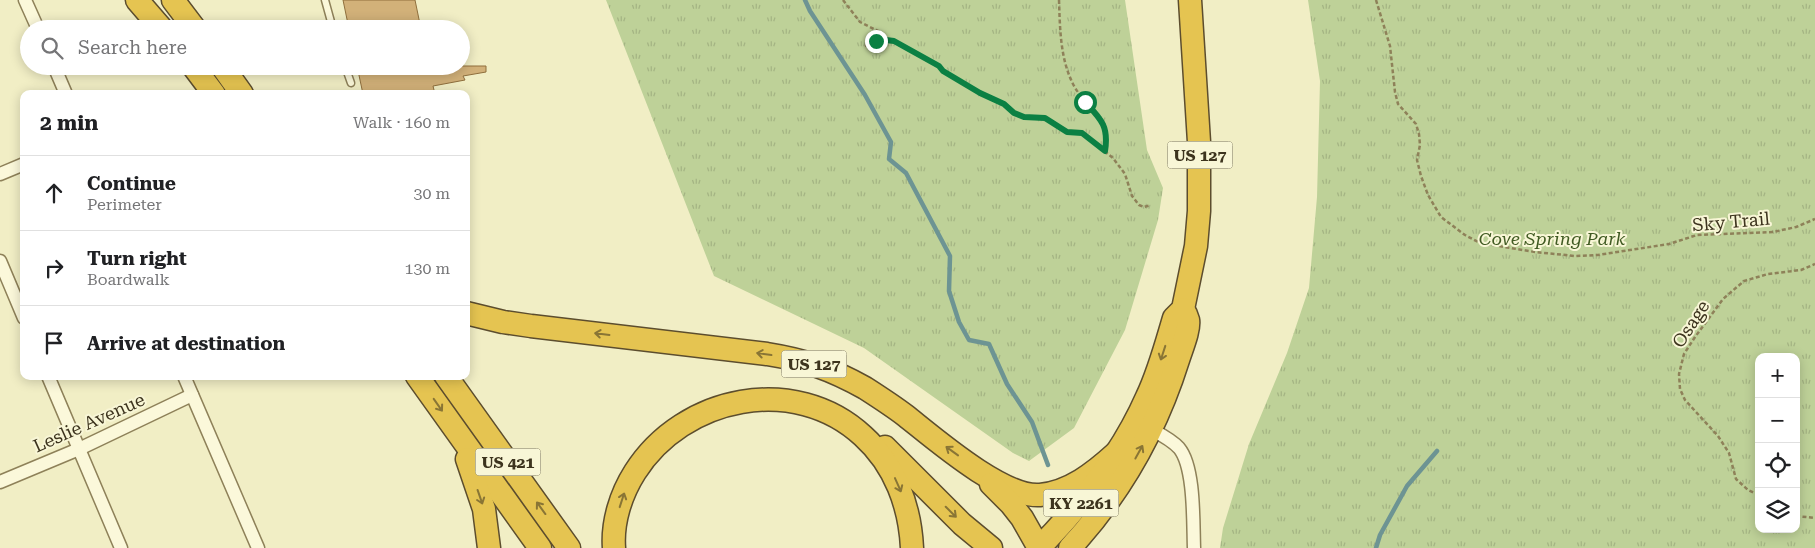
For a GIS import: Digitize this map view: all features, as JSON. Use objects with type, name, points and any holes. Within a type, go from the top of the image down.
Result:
[{"type":"highway","points":[[137,0],[154,20]]},
{"type":"highway","points":[[173,0],[188,20]]},
{"type":"highway","name":"US 127","points":[[1070,548],[1114,494],[1144,425],[1169,387],[1185,336],[1188,320],[1183,309],[1196,246],[1200,177],[1190,0]]},
{"type":"highway","points":[[200,75],[211,90]]},
{"type":"highway","points":[[228,75],[239,90]]},
{"type":"highway","name":"US 127","points":[[470,314],[531,326],[767,354],[794,358],[819,365],[843,376],[885,401],[991,478],[1022,492],[1038,495],[1055,492],[1093,473],[1144,425]]},
{"type":"highway","points":[[420,380],[458,434],[484,509],[489,548]]},
{"type":"highway","name":"US 421","points":[[449,380],[569,548]]},
{"type":"highway","points":[[614,548],[616,520],[630,481],[641,463],[668,433],[704,412],[745,400],[766,399],[789,401],[818,408],[846,420],[872,436],[905,466],[962,524],[991,548]]},
{"type":"highway","points":[[818,408],[844,421],[863,436],[878,452],[900,489],[907,509],[912,548]]},
{"type":"highway","name":"US 421","points":[[458,434],[540,548]]},
{"type":"highway","name":"KY 2261","points":[[1039,548],[1082,502],[1116,453]]},
{"type":"highway","points":[[973,466],[1011,504],[1022,518],[1039,548]]},
{"type":"street","points":[[25,0],[34,20]]},
{"type":"street","points":[[58,75],[64,90]]},
{"type":"street","points":[[0,174],[20,166]]},
{"type":"street","points":[[0,261],[20,308]]},
{"type":"street","points":[[50,380],[120,548]]},
{"type":"street","points":[[186,380],[258,548]]},
{"type":"street","name":"Leslie Avenue","points":[[0,482],[79,449],[192,395]]},
{"type":"street","points":[[1144,425],[1173,443],[1184,455],[1189,476],[1194,548]]},
{"type":"lane","points":[[325,0],[331,20]]},
{"type":"lane","points":[[349,75],[351,83]]},
{"type":"path","points":[[843,0],[860,22],[882,33],[886,40]]},
{"type":"path","points":[[1059,0],[1062,46],[1066,64],[1073,83],[1085,102],[1103,121],[1108,137],[1105,151]]},
{"type":"path","name":"Sky Trail","points":[[1376,0],[1390,46],[1398,104],[1416,124],[1419,134],[1420,145],[1417,160],[1428,195],[1441,217],[1465,235],[1480,243],[1535,252],[1575,256],[1598,255],[1669,244],[1697,235],[1772,232],[1796,227],[1815,219]]},
{"type":"path","points":[[865,46],[876,41],[894,41],[939,66],[943,71],[980,93],[1004,104],[1014,113],[1024,117],[1045,118],[1067,132],[1082,133],[1105,151],[1125,174],[1132,196],[1138,205],[1144,207],[1151,205]]},
{"type":"path","name":"Osage","points":[[1755,493],[1748,490],[1736,479],[1729,453],[1718,436],[1685,400],[1680,389],[1680,374],[1684,354],[1723,299],[1744,280],[1768,274],[1801,270],[1815,264]]},
{"type":"path","points":[[1800,516],[1815,518]]},
{"type":"green space","points":[[606,0],[1125,0],[1147,150],[1163,188],[1158,220],[1125,330],[1074,428],[1029,461],[1013,453],[864,348],[714,276]]},
{"type":"green space","name":"Cove Spring Park","points":[[1308,0],[1815,0],[1815,548],[1220,548],[1223,528],[1249,444],[1287,353],[1309,288],[1317,197],[1320,81]]},
{"type":"building","points":[[343,0],[415,0],[419,20],[347,20]]},
{"type":"building","points":[[470,66],[486,66],[486,72],[470,75]]},
{"type":"building","points":[[359,75],[469,75],[463,76],[465,80],[433,86],[434,90],[362,90]]},
{"type":"waterway","points":[[805,0],[810,11],[865,95],[891,142],[889,159],[906,173],[950,256],[949,291],[959,322],[969,340],[989,344],[1007,384],[1032,422],[1048,465]]},
{"type":"waterway","points":[[1376,548],[1380,535],[1407,486],[1437,451]]},
{"type":"route","points":[[876,41],[894,41],[939,66],[943,71],[980,93],[1004,104],[1014,113],[1024,117],[1045,118],[1067,132],[1082,133],[1105,151],[1108,137],[1103,121],[1085,102]]}]
